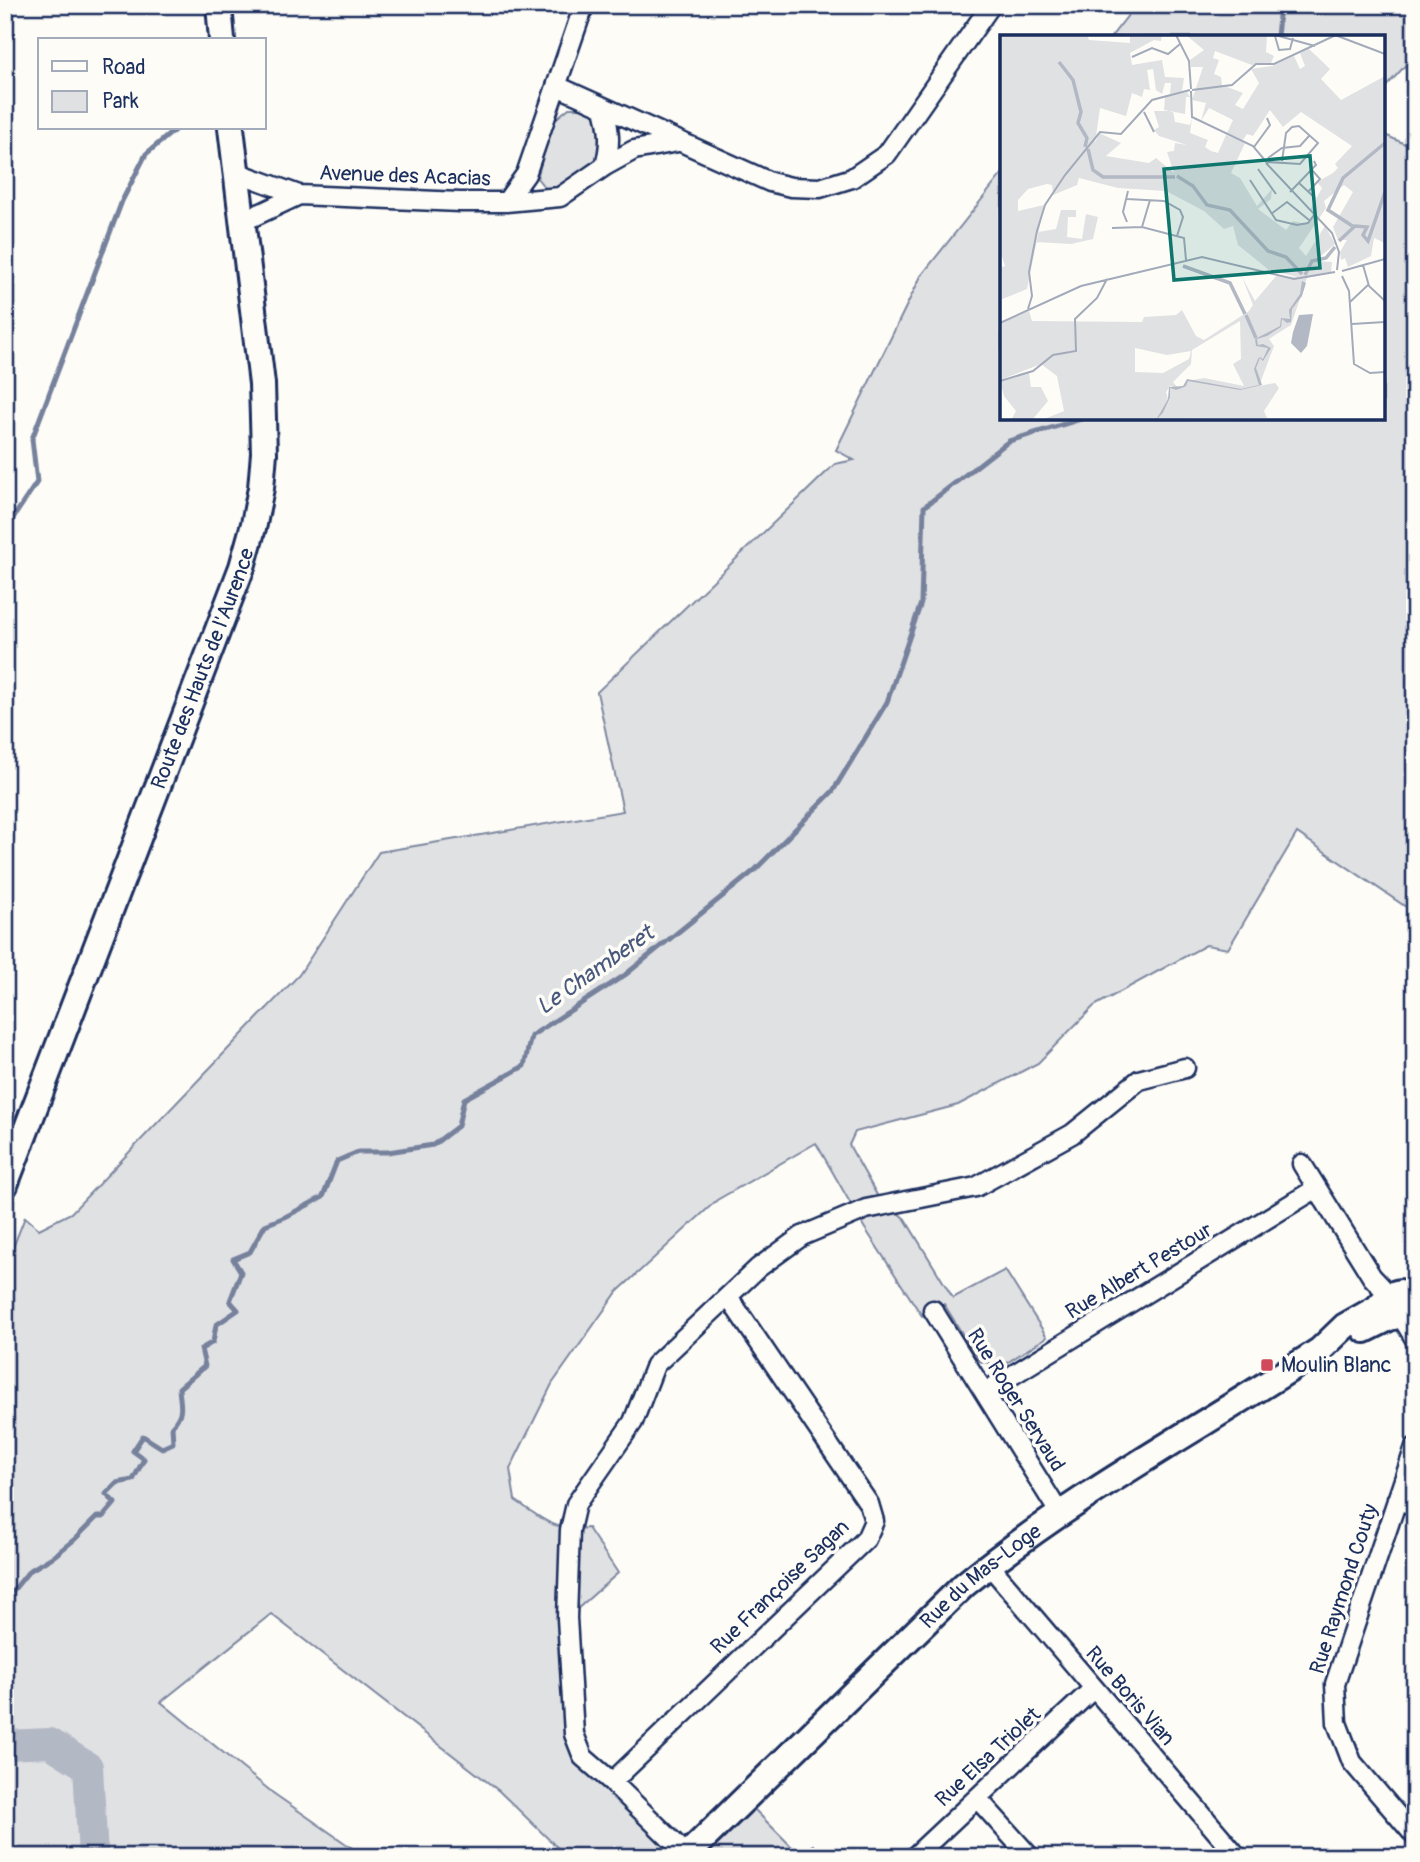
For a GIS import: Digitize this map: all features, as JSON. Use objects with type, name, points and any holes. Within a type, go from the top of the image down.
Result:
[{"type":"main road","points":[[219,5],[222,38]]},
{"type":"main road","name":"Route des Hauts de l'Aurence","points":[[5,1185],[243,567],[254,524],[264,453],[262,384],[232,130]]},
{"type":"main road","name":"Rue du Mas-Loge","points":[[686,1856],[964,1585],[990,1563],[1060,1514],[1320,1350],[1351,1338],[1381,1321],[1402,1304]]},
{"type":"street","name":"Avenue des Acacias","points":[[236,172],[299,195],[506,202],[526,174],[584,5]]},
{"type":"street","points":[[557,86],[770,182],[791,187],[820,188],[852,178],[887,154],[991,5]]},
{"type":"street","points":[[604,108],[610,131],[610,147],[605,166]]},
{"type":"street","points":[[506,202],[560,197],[634,150],[678,142]]},
{"type":"street","name":"Avenue des Acacias","points":[[242,222],[299,195]]},
{"type":"street","points":[[686,1856],[583,1757],[574,1734],[567,1574],[570,1530],[576,1504],[633,1422],[655,1365],[758,1268],[802,1236],[866,1209],[976,1187],[1072,1134],[1139,1080],[1185,1068]]},
{"type":"street","points":[[1302,1164],[1372,1278],[1382,1290],[1402,1304],[1415,1339]]},
{"type":"street","name":"Rue Albert Pestour","points":[[985,1392],[1317,1188]]},
{"type":"street","name":"Rue Françoise Sagan","points":[[612,1782],[866,1539],[874,1521],[869,1504],[729,1298]]},
{"type":"street","name":"Rue Roger Servaud","points":[[933,1310],[1060,1514]]},
{"type":"street","name":"Rue Raymond Couty","points":[[1415,1447],[1335,1684],[1337,1723],[1352,1762],[1415,1836]]},
{"type":"street","name":"Rue Raymond Couty","points":[[1397,1499],[1415,1506]]},
{"type":"street","name":"Rue Boris Vian","points":[[990,1563],[1093,1689],[1238,1857]]},
{"type":"street","name":"Rue Elsa Triolet","points":[[914,1857],[1093,1689]]},
{"type":"street","points":[[977,1798],[1030,1857]]},
{"type":"green space","points":[[1136,5],[1415,5],[1415,55],[1385,88],[1385,35],[1113,35]]},
{"type":"green space","points":[[569,108],[585,108],[600,116],[604,127],[599,163],[555,190],[545,188],[537,178],[553,121]]},
{"type":"green space","points":[[1415,127],[1415,913],[1297,833],[1228,949],[1206,945],[1094,1006],[1038,1063],[958,1105],[855,1132],[849,1145],[877,1195],[905,1219],[953,1298],[1005,1270],[1047,1337],[1002,1366],[979,1361],[944,1304],[922,1316],[864,1227],[816,1143],[717,1200],[617,1292],[552,1384],[510,1469],[515,1500],[557,1526],[588,1528],[618,1573],[567,1618],[574,1734],[687,1855],[744,1799],[801,1856],[813,1845],[824,1857],[567,1857],[499,1791],[271,1614],[161,1702],[273,1793],[365,1857],[108,1857],[95,1765],[83,1857],[5,1857],[5,1268],[25,1217],[39,1229],[71,1213],[299,975],[379,852],[623,811],[597,692],[835,464],[854,460],[836,450],[921,276],[1000,177],[1000,420],[1385,420],[1385,135],[1405,144]]},
{"type":"waterway","name":"Le Chamberet","points":[[1277,35],[1280,5]]},
{"type":"waterway","points":[[5,530],[37,482],[32,439],[122,201],[146,154],[175,130]]},
{"type":"waterway","name":"Le Chamberet","points":[[5,1594],[12,1592],[29,1571],[54,1556],[97,1517],[103,1517],[115,1503],[106,1494],[117,1483],[133,1480],[144,1459],[133,1451],[143,1436],[162,1448],[173,1443],[172,1426],[181,1408],[179,1388],[205,1366],[201,1349],[213,1342],[216,1325],[238,1310],[230,1301],[241,1272],[233,1259],[250,1252],[265,1225],[323,1197],[337,1161],[358,1152],[388,1152],[433,1145],[458,1126],[464,1099],[524,1066],[531,1036],[625,975],[755,870],[833,791],[887,702],[921,603],[924,507],[1009,441],[1077,420]]},
{"type":"waterway","points":[[5,1745],[50,1743],[88,1767],[93,1857]]},
{"type":"place","name":"Moulin Blanc","points":[[1267,1365]]}]
